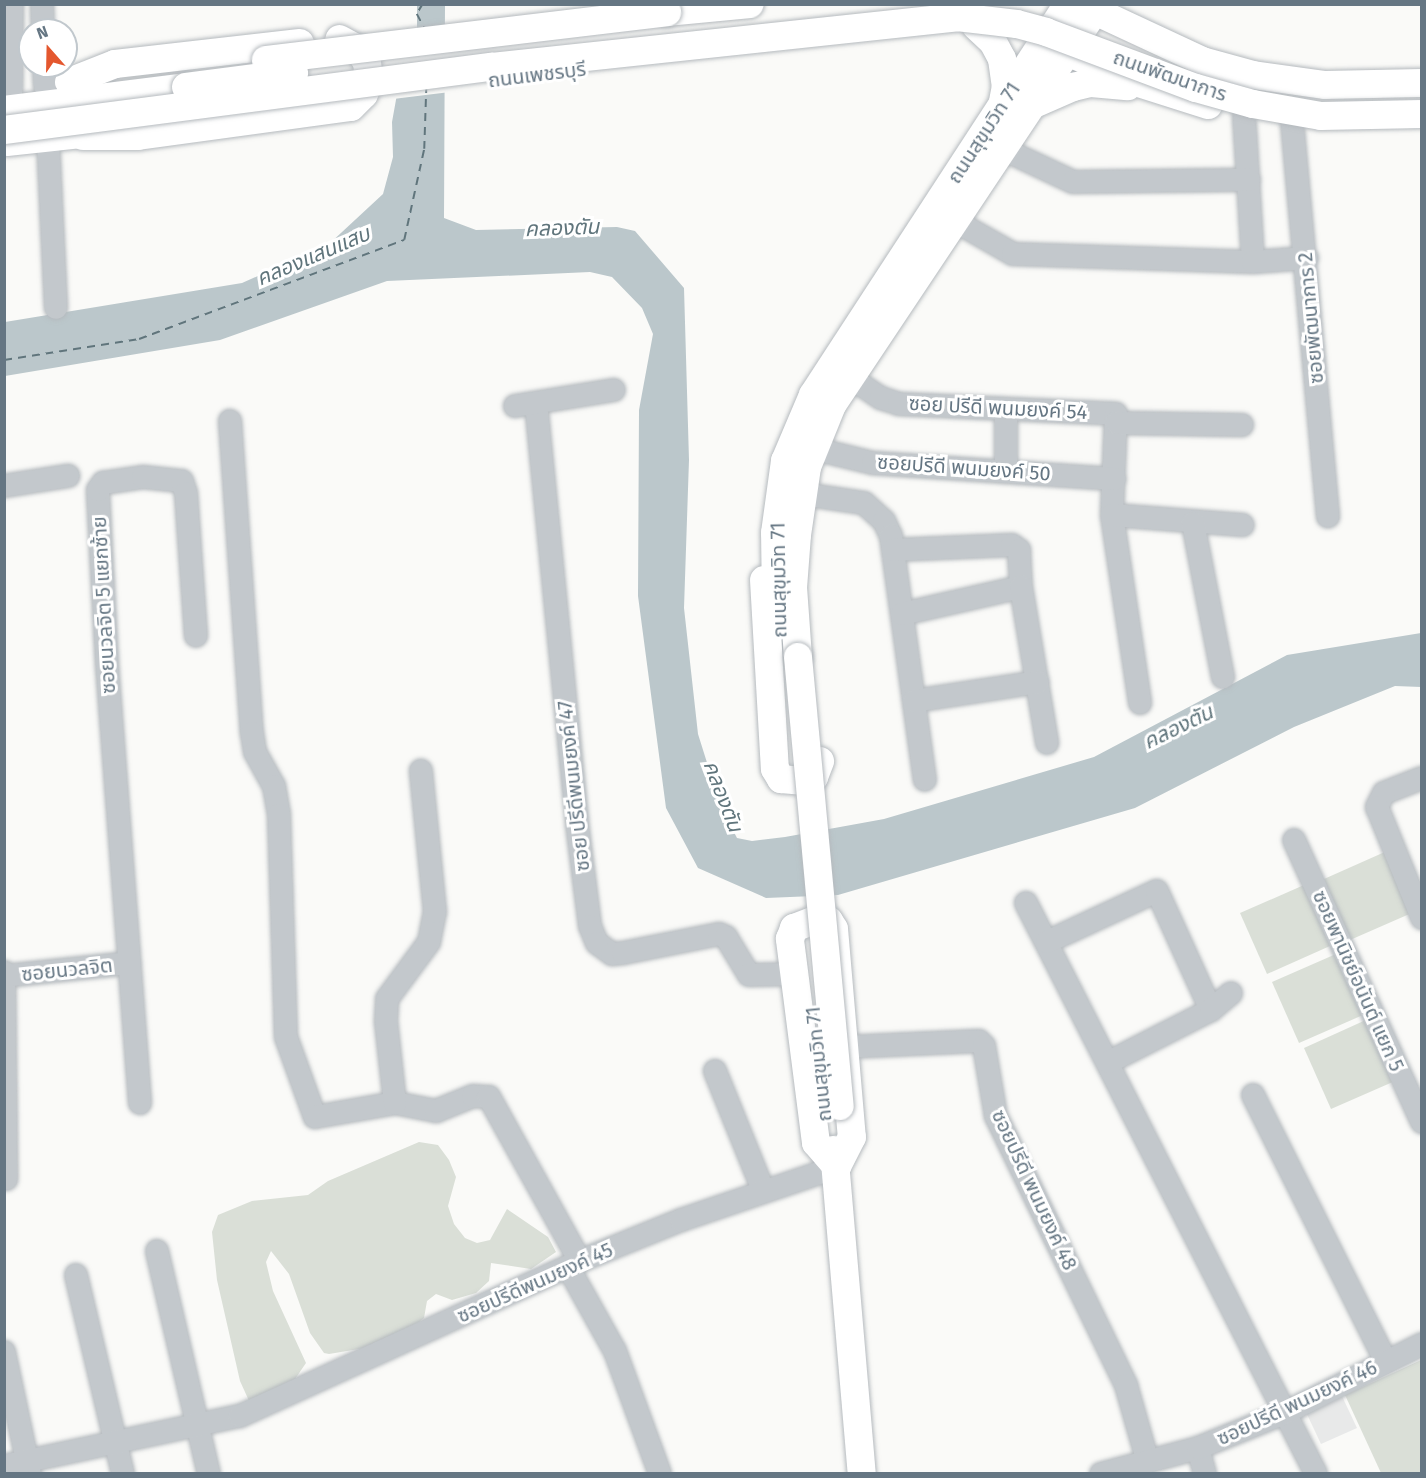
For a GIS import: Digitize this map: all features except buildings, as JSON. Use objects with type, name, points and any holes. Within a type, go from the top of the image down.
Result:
[{"type":"main road","name":"ถนนเพชรบุรี","points":[[7,99],[185,78],[667,12],[750,4]]},
{"type":"main road","points":[[731,31],[766,4]]},
{"type":"main road","name":"ถนนเพชรบุรี","points":[[78,78],[185,78],[489,48],[883,4]]},
{"type":"main road","name":"ถนนพัฒนาการ","points":[[1012,4],[1046,13],[1203,75],[1261,91],[1321,99],[1422,96]]},
{"type":"main road","points":[[1126,4],[1144,37]]},
{"type":"main road","points":[[1055,47],[1086,6]]},
{"type":"main road","name":"ถนนพัฒนาการ","points":[[1086,6],[1144,37],[1202,61],[1253,75],[1325,85],[1422,83]]},
{"type":"main road","name":"ถนนพัฒนาการ","points":[[923,20],[957,17],[1017,24],[1253,104],[1321,116],[1422,114]]},
{"type":"main road","name":"ถนนเพชรบุรี","points":[[4,130],[492,67],[923,20]]},
{"type":"main road","name":"ถนนเพชรบุรี","points":[[4,142],[83,136],[189,119],[674,58],[976,26],[1055,47]]},
{"type":"main road","points":[[976,26],[993,42],[1002,59],[1006,86],[1002,106]]},
{"type":"main road","points":[[458,61],[731,31],[805,44]]},
{"type":"main road","points":[[78,72],[114,64],[338,38],[358,50],[367,62],[369,81],[364,94],[351,107],[138,136],[83,136]]},
{"type":"main road","name":"ถนนพัฒนาการ","points":[[1055,47],[1163,91],[1244,114],[1294,121],[1422,125]]},
{"type":"main road","name":"ถนนสุขุมวิท 71","points":[[786,534],[803,494],[815,448],[832,405],[1032,106],[1055,47]]},
{"type":"main road","name":"ถนนสุขุมวิท 71","points":[[862,1473],[836,1159],[826,1134],[831,1107],[789,658],[785,461],[813,395],[1002,106],[1055,47]]},
{"type":"main road","name":"ถนนเพชรบุรี","points":[[7,99],[52,78]]},
{"type":"main road","points":[[1294,121],[1292,97],[1301,82]]},
{"type":"main road","points":[[1032,106],[1057,92],[1091,83],[1163,91]]},
{"type":"main road","points":[[786,534],[805,560],[820,767],[814,777],[790,782],[781,778],[775,769],[763,572],[767,546],[786,534]]},
{"type":"main road","points":[[803,921],[829,921],[834,929],[852,1137],[836,1159],[816,1143],[795,974],[790,939],[794,928],[803,921]]},
{"type":"street","points":[[7,99],[12,4]]},
{"type":"street","points":[[1244,114],[1253,262]]},
{"type":"street","name":"ซอยพัฒนาการ 2","points":[[1294,121],[1328,516]]},
{"type":"street","points":[[48,139],[56,309]]},
{"type":"street","points":[[1003,149],[1073,182],[1249,180]]},
{"type":"street","points":[[955,221],[1013,254],[1253,262],[1307,258]]},
{"type":"street","name":"ซอย ปรีดี พนมยงค์ 54","points":[[851,378],[881,398],[899,404],[1006,409],[1117,419],[1242,424]]},
{"type":"street","name":"ซอย ปรีดีพนมยงค์ 47","points":[[614,390],[525,404],[590,926],[597,943],[612,954],[719,934],[726,937],[749,975],[795,974]]},
{"type":"street","points":[[1006,409],[1006,472]]},
{"type":"street","points":[[1117,419],[1112,515],[1140,703]]},
{"type":"street","points":[[230,421],[252,734],[255,752],[274,786],[279,815],[286,1037],[316,1118],[395,1102],[436,1111],[473,1096],[489,1097],[615,1350],[660,1473]]},
{"type":"street","name":"ซอยปรีดี พนมยงค์ 50","points":[[815,448],[873,463],[1114,479]]},
{"type":"street","points":[[4,486],[68,476]]},
{"type":"street","name":"ซอยนวลจิต 5 แยกซ้าย","points":[[129,963],[98,490],[103,483],[143,477],[182,481],[186,493],[196,636]]},
{"type":"street","points":[[803,494],[864,503],[875,510],[891,536],[925,780]]},
{"type":"street","points":[[1112,515],[1193,523],[1243,525]]},
{"type":"street","points":[[1193,523],[1222,677]]},
{"type":"street","points":[[893,550],[1012,545],[1019,550],[1021,587],[1047,743]]},
{"type":"street","points":[[902,614],[1021,587]]},
{"type":"street","points":[[914,701],[1038,682]]},
{"type":"street","points":[[395,1102],[386,1021],[387,999],[429,942],[435,912],[421,771]]},
{"type":"street","points":[[1422,778],[1384,794],[1377,807],[1422,918]]},
{"type":"street","name":"ซอยพานิชย์อนันต์ แยก 5","points":[[1294,840],[1422,1122]]},
{"type":"street","points":[[1047,942],[1157,891],[1211,1010]]},
{"type":"street","points":[[1026,903],[1109,1062],[1316,1473]]},
{"type":"street","points":[[129,963],[140,1103]]},
{"type":"street","name":"ซอยนวลจิต","points":[[5,975],[129,963]]},
{"type":"street","points":[[5,975],[6,1179]]},
{"type":"street","points":[[1109,1062],[1211,1010],[1231,993]]},
{"type":"street","name":"ซอยปรีดี พนมยงค์ 48","points":[[845,1047],[979,1041],[984,1046],[996,1116],[1126,1384],[1141,1467]]},
{"type":"street","points":[[715,1071],[763,1190]]},
{"type":"street","points":[[1253,1095],[1386,1362]]},
{"type":"street","name":"ซอยปรีดีพนมยงค์ 45","points":[[4,1466],[29,1467],[116,1443],[240,1416],[574,1264],[836,1159]]},
{"type":"street","points":[[157,1251],[209,1473]]},
{"type":"street","points":[[76,1275],[123,1473]]},
{"type":"street","name":"ซอยปรีดี พนมยงค์ 46","points":[[1101,1473],[1141,1467],[1198,1448],[1287,1412],[1422,1344]]},
{"type":"street","points":[[4,1352],[29,1467]]},
{"type":"street","points":[[1198,1448],[1205,1473]]},
{"type":"shaded area","points":[[1387,851],[1414,912],[1350,940],[1324,879]]},
{"type":"shaded area","points":[[1304,885],[1330,946],[1267,974],[1240,913]]},
{"type":"shaded area","points":[[1336,954],[1363,1015],[1299,1043],[1272,982]]},
{"type":"shaded area","points":[[1368,1019],[1395,1081],[1331,1109],[1304,1048]]},
{"type":"shaded area","points":[[419,1142],[438,1145],[449,1160],[456,1177],[448,1206],[454,1224],[465,1238],[477,1243],[490,1240],[507,1209],[548,1237],[556,1252],[531,1269],[491,1263],[489,1281],[476,1293],[452,1300],[436,1294],[427,1301],[424,1318],[419,1322],[365,1348],[329,1354],[324,1353],[310,1333],[289,1274],[271,1251],[266,1262],[273,1291],[306,1363],[293,1382],[250,1403],[240,1381],[217,1280],[212,1232],[218,1215],[252,1201],[308,1195],[328,1181]]},
{"type":"shaded area","points":[[1421,1360],[1421,1473],[1381,1473],[1345,1395]]},
{"type":"shaded area","points":[[1341,1394],[1357,1428],[1321,1444],[1305,1410]]},
{"type":"water","points":[[417,5],[445,5],[444,218],[476,230],[617,227],[635,231],[684,288],[689,460],[684,608],[698,734],[721,807],[737,838],[752,841],[785,837],[884,819],[1094,757],[1287,655],[1421,633],[1421,687],[1395,686],[1294,727],[1135,808],[838,895],[766,898],[698,868],[666,808],[638,596],[639,410],[653,334],[642,308],[612,277],[590,272],[387,281],[220,340],[5,376],[5,322],[242,283],[328,245],[383,194],[393,157],[392,122],[408,33],[417,29]]},
{"type":"pier","points":[[449,30],[450,92],[393,99],[405,35]]},
{"type":"ferry route","points":[[423,4],[417,14],[424,27]]},
{"type":"ferry route","points":[[4,360],[139,339],[404,240],[424,149],[426,89]]},
{"type":"water label","name":"คลองตัน","points":[[562,228]]},
{"type":"water label","name":"คลองแสนแสบ","points":[[313,256]]},
{"type":"water label","name":"คลองตัน","points":[[1178,727]]},
{"type":"water label","name":"คลองตัน","points":[[723,796]]}]
